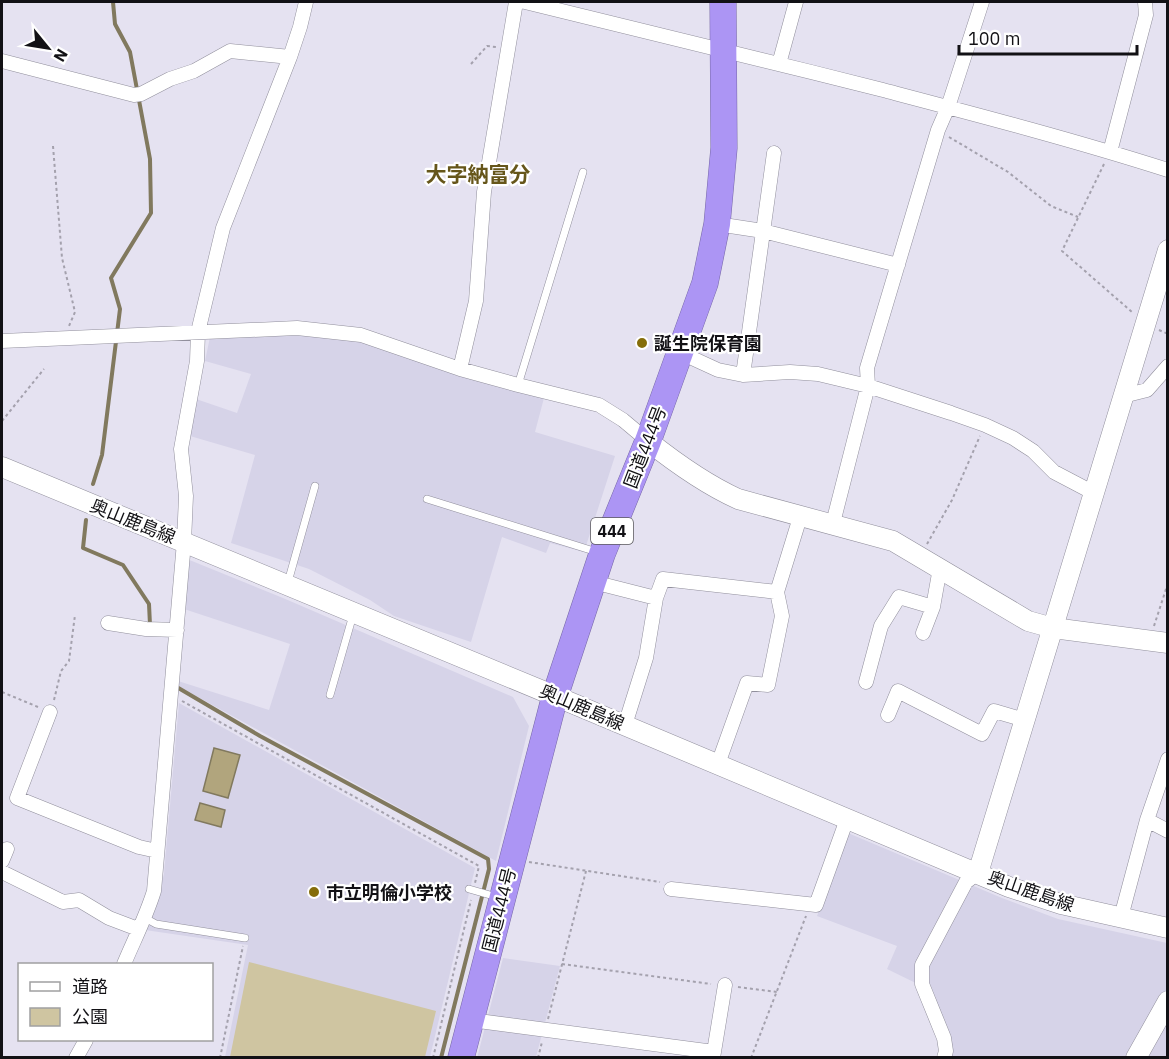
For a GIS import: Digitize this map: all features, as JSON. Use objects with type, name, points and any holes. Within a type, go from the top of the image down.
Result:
[{"type":"highway","name":"国道444号","points":[[461,1058],[496,897],[555,696],[602,554],[648,441],[705,283],[717,224],[724,148],[723,2]]},
{"type":"street","points":[[124,963],[154,891],[184,542],[186,496],[182,448],[197,361],[198,332],[223,228],[290,57],[306,2]]},
{"type":"street","points":[[460,369],[476,301],[484,192],[516,2]]},
{"type":"street","points":[[525,2],[948,107],[1167,170]]},
{"type":"street","points":[[779,64],[796,2]]},
{"type":"street","points":[[833,523],[868,386],[867,368],[938,130],[948,107],[982,2]]},
{"type":"street","points":[[1110,152],[1146,15],[1145,2]]},
{"type":"street","points":[[2,61],[137,94],[194,71],[230,51],[290,57]]},
{"type":"street","points":[[743,375],[774,153]]},
{"type":"street","points":[[717,224],[763,231],[898,264]]},
{"type":"street","points":[[944,1058],[946,1051],[944,1038],[922,984],[922,965],[966,882],[978,873],[1167,250]]},
{"type":"street","points":[[2,341],[297,328],[361,335],[460,369],[599,405],[623,420],[678,465],[714,488],[738,499],[801,514],[893,541],[1028,621],[1053,628],[1159,642]]},
{"type":"street","points":[[681,353],[718,370],[743,375],[790,372],[818,374],[868,386],[985,425],[1013,438],[1033,451],[1054,472],[1094,493]]},
{"type":"street","points":[[1123,396],[1147,390],[1167,366]]},
{"type":"street","name":"奥山鹿島線","points":[[2,467],[1009,887],[1061,904],[1167,928]]},
{"type":"street","points":[[718,764],[747,683],[768,685],[782,616],[777,592],[801,514]]},
{"type":"street","points":[[923,633],[933,608],[940,568]]},
{"type":"street","points":[[625,725],[646,658],[656,598],[663,579],[777,592]]},
{"type":"street","points":[[593,582],[656,598]]},
{"type":"street","points":[[866,682],[881,626],[899,597],[933,608]]},
{"type":"street","points":[[108,624],[177,630]]},
{"type":"street","points":[[888,715],[898,691],[982,734],[994,711],[1025,720]]},
{"type":"street","points":[[50,712],[17,798],[139,847],[158,851]]},
{"type":"street","points":[[1121,918],[1147,820],[1167,759]]},
{"type":"street","points":[[671,889],[816,905],[847,819]]},
{"type":"street","points":[[1147,820],[1167,831]]},
{"type":"street","points":[[2,872],[63,902],[79,900],[109,918],[142,924]]},
{"type":"street","points":[[471,1020],[713,1055],[725,985]]},
{"type":"street","points":[[1136,1058],[1167,1001]]},
{"type":"street","points":[[76,1058],[85,1041]]},
{"type":"lane","points":[[518,385],[583,172]]},
{"type":"lane","points":[[287,584],[315,486]]},
{"type":"lane","points":[[427,499],[602,554]]},
{"type":"lane","points":[[330,695],[354,612]]},
{"type":"lane","points":[[474,890],[496,897]]},
{"type":"lane","points":[[142,924],[156,924],[245,938]]},
{"type":"path","points":[[471,64],[487,45],[508,49]]},
{"type":"path","points":[[938,130],[1008,172],[1051,206],[1078,217]]},
{"type":"path","points":[[53,146],[62,258],[75,312],[63,338]]},
{"type":"path","points":[[1110,152],[1062,251],[1146,323],[1167,334]]},
{"type":"path","points":[[2,421],[44,369]]},
{"type":"path","points":[[920,556],[952,500],[985,425]]},
{"type":"path","points":[[1159,642],[1167,583]]},
{"type":"path","points":[[2,692],[50,712],[62,671],[69,661],[75,615]]},
{"type":"path","points":[[172,688],[479,866],[433,1058]]},
{"type":"path","points":[[529,862],[668,883],[671,889]]},
{"type":"path","points":[[538,1058],[586,871]]},
{"type":"path","points":[[751,1058],[811,904]]},
{"type":"path","points":[[220,1058],[245,938]]},
{"type":"path","points":[[562,964],[777,992]]},
{"type":"shaded area","points":[[300,334],[351,338],[544,398],[535,432],[615,456],[584,552],[550,543],[546,553],[502,537],[471,642],[394,616],[370,600],[309,569],[231,543],[255,455],[190,436],[196,399],[237,413],[251,374],[205,361],[210,337]]},
{"type":"shaded area","points":[[187,559],[513,697],[529,726],[496,861],[178,686],[178,681],[269,710],[290,644],[184,609]]},
{"type":"shaded area","name":"市立明倫小学校","points":[[179,703],[475,868],[430,1057],[225,1057],[248,945],[145,930],[155,910],[164,874]]},
{"type":"shaded area","points":[[214,748],[240,755],[228,798],[203,791]]},
{"type":"shaded area","points":[[200,803],[225,810],[221,827],[195,820]]},
{"type":"shaded area","points":[[848,833],[1058,919],[1167,943],[1167,1057],[948,1057],[928,989],[887,969],[897,946],[817,916]]},
{"type":"shaded area","points":[[503,958],[560,966],[536,1057],[477,1058]]},
{"type":"green space","points":[[249,962],[436,1011],[425,1057],[230,1057]]},
{"type":"waterway","points":[[93,484],[102,455],[120,309],[111,278],[151,213],[150,159],[130,52],[115,24],[113,2]]},
{"type":"waterway","points":[[86,520],[83,548],[123,565],[149,604],[150,625]]},
{"type":"waterway","points":[[175,686],[260,736],[488,859],[489,869],[441,1058]]},
{"type":"place","name":"誕生院保育園","points":[[642,343]]},
{"type":"place","name":"市立明倫小学校","points":[[314,892]]},
{"type":"district","name":"大字納富分","points":[[478,174]]}]
